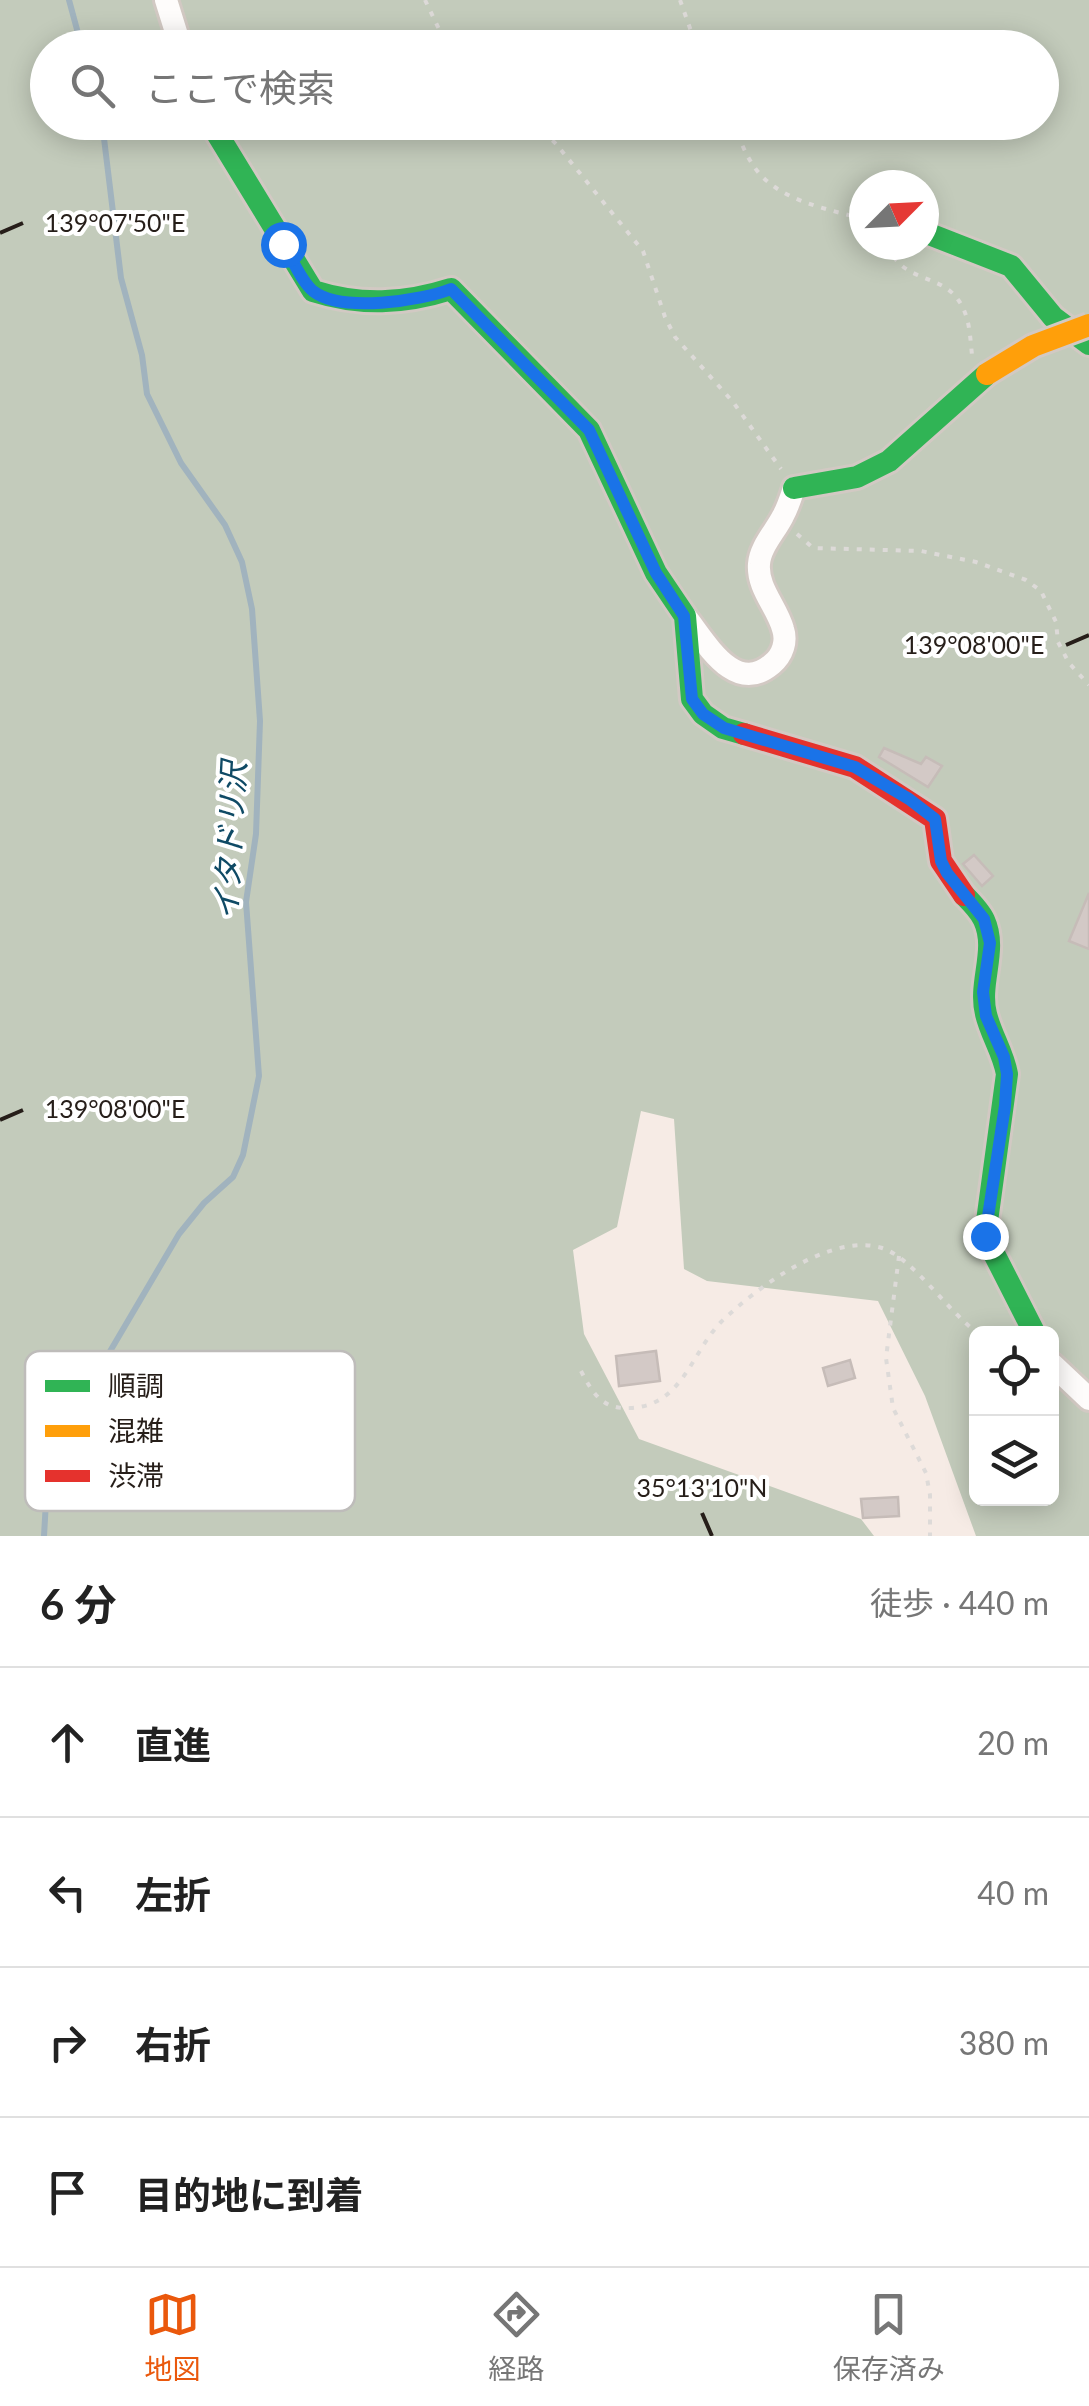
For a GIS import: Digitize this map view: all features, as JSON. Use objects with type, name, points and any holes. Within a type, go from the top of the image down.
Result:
[{"type":"street","points":[[166,0],[175,30]]},
{"type":"street","points":[[221,140],[313,290],[361,304],[426,298],[451,289],[589,430],[656,573],[684,616],[722,664],[734,672],[745,674],[771,666],[785,643],[783,628],[759,577],[759,560],[794,488],[856,477],[889,462],[981,380],[1046,340],[1089,325]]},
{"type":"street","points":[[939,238],[1012,266],[1053,316],[1089,344]]},
{"type":"street","points":[[684,616],[692,699],[703,714],[724,728],[855,767],[909,799],[935,819],[941,861],[984,919],[990,943],[983,992],[986,1016],[1007,1074],[985,1236],[1032,1326]]},
{"type":"street","points":[[1059,1371],[1089,1399]]},
{"type":"path","points":[[425,0],[439,30]]},
{"type":"path","points":[[680,0],[691,30]]},
{"type":"path","points":[[552,140],[643,251],[675,337],[733,402],[794,488]]},
{"type":"path","points":[[741,140],[754,168],[786,194],[849,215]]},
{"type":"path","points":[[894,260],[905,270],[945,288],[958,300],[969,325],[981,380]]},
{"type":"path","points":[[782,518],[814,548],[921,551],[976,562],[1026,580],[1040,592],[1056,622],[1058,642],[1069,663],[1089,685]]},
{"type":"path","points":[[581,1371],[595,1398],[617,1409],[638,1408],[660,1400],[685,1376],[721,1322],[771,1280],[818,1255],[853,1245],[879,1247],[899,1256],[969,1327]]},
{"type":"path","points":[[899,1256],[887,1369],[893,1408],[926,1473],[930,1536]]},
{"type":"green space","points":[[0,0],[1089,0],[1089,1536],[976,1536],[925,1396],[878,1301],[707,1281],[684,1269],[674,1119],[641,1111],[617,1227],[573,1250],[584,1334],[639,1439],[861,1519],[874,1536],[0,1536]]},
{"type":"building","points":[[884,748],[921,764],[926,757],[942,766],[928,787],[879,757]]},
{"type":"building","points":[[974,855],[993,876],[982,886],[963,864]]},
{"type":"building","points":[[1089,893],[1089,949],[1069,941]]},
{"type":"building","points":[[656,1351],[660,1381],[619,1386],[616,1356]]},
{"type":"building","points":[[850,1360],[855,1378],[828,1386],[823,1368]]},
{"type":"building","points":[[898,1497],[899,1516],[863,1518],[861,1499]]},
{"type":"waterway","name":"イタドリ沢","points":[[69,0],[77,30]]},
{"type":"waterway","name":"イタドリ沢","points":[[104,140],[121,278],[142,355],[147,394],[181,463],[225,525],[242,562],[252,609],[260,721],[256,834],[246,902],[259,1076],[243,1155],[233,1177],[204,1203],[179,1234],[110,1351]]},
{"type":"waterway","name":"イタドリ沢","points":[[44,1536],[45,1511]]},
{"type":"traffic: fast","points":[[221,140],[313,291],[382,301],[451,289],[589,430],[656,573],[685,616],[692,699],[703,714],[723,728],[744,734]]},
{"type":"traffic: fast","points":[[939,238],[1011,266],[1053,317],[1089,344]]},
{"type":"traffic: fast","points":[[794,488],[857,477],[889,461],[987,374]]},
{"type":"traffic: fast","points":[[964,895],[980,913],[988,931],[984,1002],[1007,1074],[985,1236],[1031,1326]]},
{"type":"traffic: jam","points":[[744,734],[855,767],[935,819],[941,861],[964,895]]},
{"type":"traffic: slow","points":[[987,374],[1033,346],[1089,325]]},
{"type":"route","points":[[283,244],[313,290],[329,297],[361,304],[426,298],[451,289],[589,430],[656,573],[684,616],[692,699],[703,714],[724,728],[855,767],[935,819],[941,861],[984,919],[990,943],[983,992],[986,1016],[1007,1074],[985,1236]]}]
